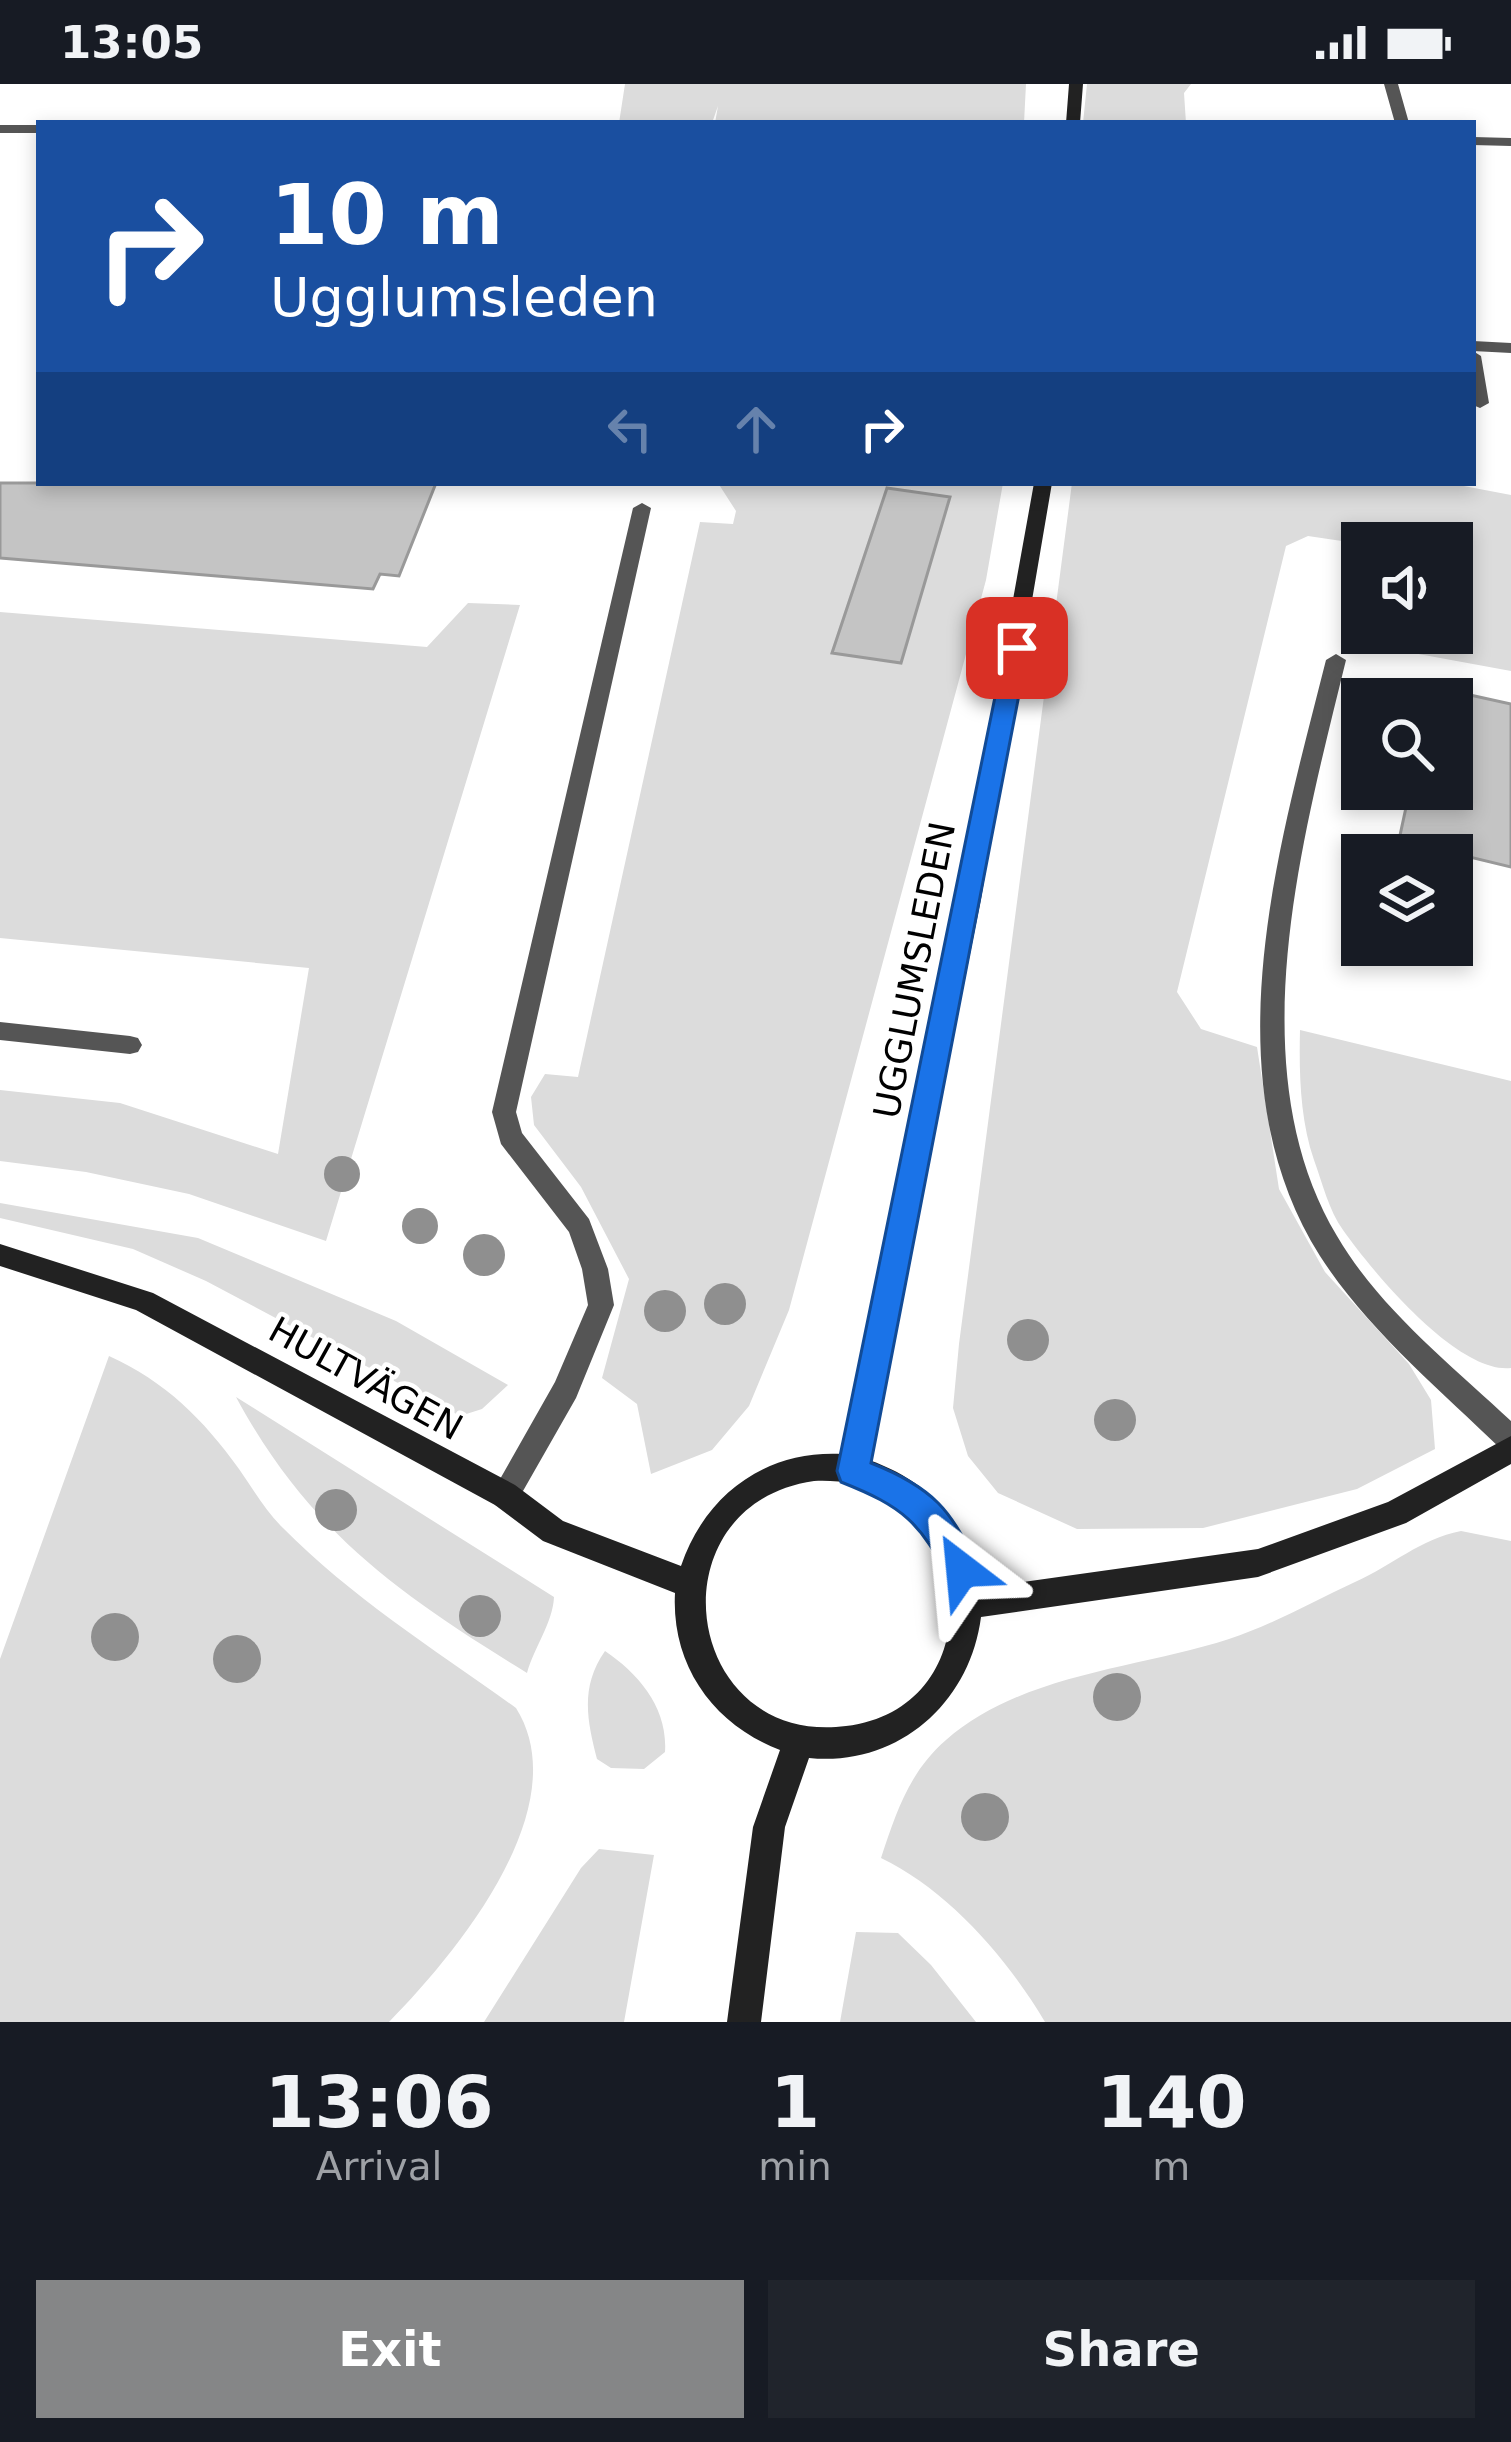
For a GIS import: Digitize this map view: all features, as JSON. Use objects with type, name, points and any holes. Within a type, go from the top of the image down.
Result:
[{"type":"street","points":[[1072,120],[1076,84]]},
{"type":"street","points":[[1391,84],[1401,120]]},
{"type":"street","points":[[0,129],[36,129]]},
{"type":"street","points":[[1476,141],[1511,142]]},
{"type":"street","points":[[1476,346],[1511,348]]},
{"type":"street","points":[[1476,376],[1480,403]]},
{"type":"street","name":"UGGLUMSLEDEN","points":[[853,1471],[970,899],[1042,486]]},
{"type":"street","points":[[505,1495],[566,1389],[601,1305],[580,1227],[510,1137],[504,1112],[642,508]]},
{"type":"street","points":[[1336,660],[1292,842],[1274,998],[1275,1082],[1293,1178],[1327,1244],[1396,1330],[1511,1440]]},
{"type":"street","points":[[0,1031],[130,1045]]},
{"type":"street","name":"HULTVÄGEN","points":[[0,1255],[145,1301],[505,1495],[553,1531],[689,1584]]},
{"type":"street","points":[[971,1604],[1258,1563],[1396,1513],[1511,1449]]},
{"type":"street","points":[[808,1469],[853,1471],[900,1490],[939,1524],[962,1570],[971,1604],[950,1676],[912,1718],[858,1740],[800,1739],[750,1718],[713,1681],[692,1634],[689,1584],[702,1541],[728,1506],[746,1492],[765,1480],[808,1469]]},
{"type":"street","points":[[743,2022],[769,1827],[800,1739]]},
{"type":"shaded area","points":[[625,84],[1026,84],[1024,120],[716,120],[718,106],[713,120],[619,120]]},
{"type":"shaded area","points":[[1087,84],[1191,84],[1184,93],[1186,120],[1083,120]]},
{"type":"shaded area","points":[[720,486],[1002,486],[986,580],[789,1310],[749,1406],[712,1450],[651,1474],[637,1404],[602,1378],[629,1279],[581,1187],[534,1125],[531,1097],[545,1074],[578,1077],[700,522],[733,524],[736,511]]},
{"type":"shaded area","points":[[1072,486],[1464,486],[1511,495],[1511,671],[1418,654],[1473,654],[1473,522],[1341,522],[1341,541],[1308,536],[1286,546],[1177,992],[1201,1029],[1257,1047],[1279,1189],[1325,1272],[1409,1364],[1431,1400],[1435,1449],[1357,1489],[1203,1528],[1077,1529],[998,1493],[968,1456],[953,1408]]},
{"type":"shaded area","points":[[468,603],[520,605],[326,1241],[189,1194],[86,1172],[0,1161],[0,1090],[120,1103],[278,1154],[309,968],[0,938],[0,612],[427,647]]},
{"type":"shaded area","points":[[1300,1030],[1511,1081],[1511,1368],[1466,1355],[1442,1338],[1395,1293],[1338,1222],[1309,1144],[1300,1079]]},
{"type":"shaded area","points":[[0,1203],[198,1238],[396,1321],[508,1385],[482,1409],[460,1416],[206,1281],[133,1249],[0,1218]]},
{"type":"shaded area","points":[[109,1356],[166,1390],[197,1418],[277,1522],[337,1578],[516,1708],[531,1747],[532,1789],[521,1833],[475,1919],[389,2022],[0,2022],[0,1659]]},
{"type":"shaded area","points":[[236,1397],[554,1597],[527,1673],[398,1587],[326,1523],[264,1444]]},
{"type":"shaded area","points":[[1461,1531],[1511,1541],[1511,2022],[1045,2022],[974,1928],[930,1888],[881,1858],[898,1809],[922,1766],[976,1718],[1045,1687],[1245,1633],[1432,1540]]},
{"type":"shaded area","points":[[605,1651],[640,1681],[662,1721],[665,1752],[644,1769],[611,1768],[597,1759],[589,1691]]},
{"type":"shaded area","points":[[599,1849],[654,1855],[624,2022],[484,2022],[581,1868]]},
{"type":"shaded area","points":[[856,1932],[898,1933],[931,1965],[976,2022],[840,2022]]},
{"type":"building","points":[[0,483],[435,486],[399,576],[380,574],[373,589],[0,558]]},
{"type":"building","points":[[887,488],[950,497],[901,663],[832,653]]},
{"type":"building","points":[[1473,696],[1511,704],[1511,867],[1473,858],[1473,834],[1400,834],[1405,810],[1473,810]]},
{"type":"route","points":[[962,1570],[939,1524],[921,1505],[877,1478],[853,1471],[1017,648]]}]
